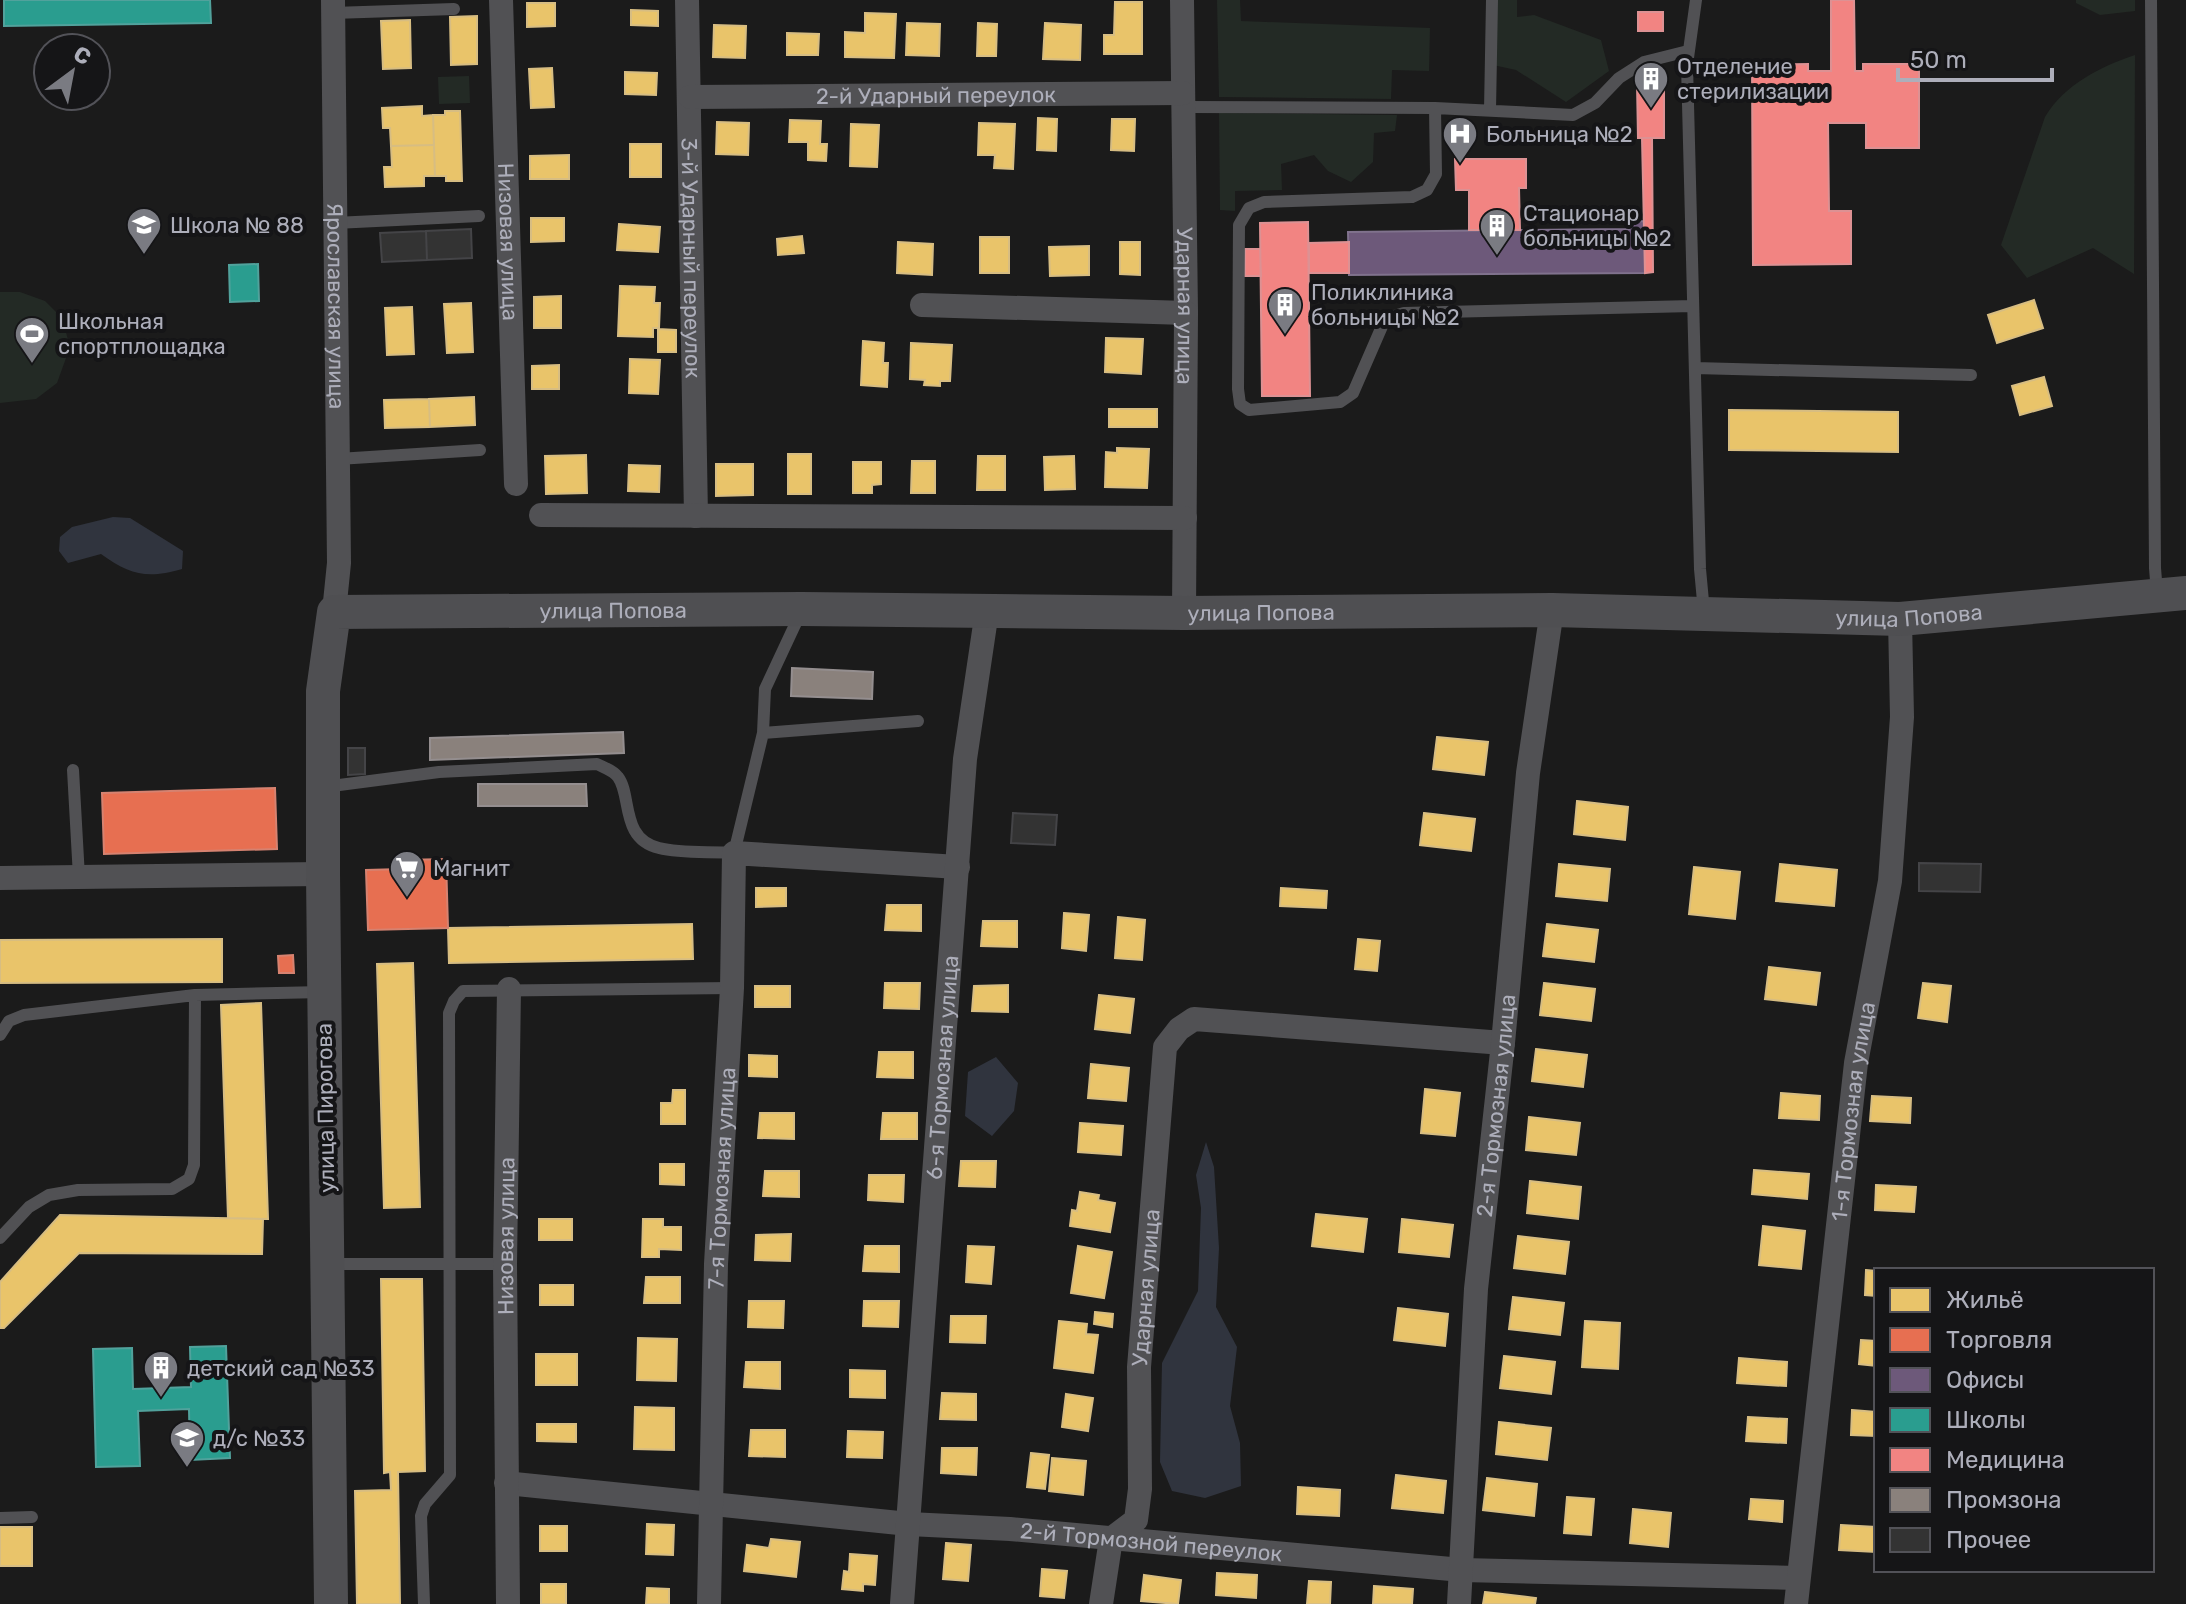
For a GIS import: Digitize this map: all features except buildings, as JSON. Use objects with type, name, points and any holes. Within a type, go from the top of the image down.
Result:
[{"type":"street","name":"Низовая улица","points":[[501,0],[516,484]]},
{"type":"street","name":"3-й Ударный переулок","points":[[687,0],[696,516]]},
{"type":"street","name":"Ударная улица","points":[[1182,0],[1186,313],[1184,613]]},
{"type":"street","name":"Ярославская улица","points":[[333,6],[339,563],[334,612]]},
{"type":"street","name":"2-й Ударный переулок","points":[[690,97],[1183,100]]},
{"type":"street","points":[[922,305],[1186,313]]},
{"type":"street","points":[[541,515],[1185,518]]},
{"type":"street","name":"улица Попова","points":[[334,612],[1552,610],[1900,619],[2172,595]]},
{"type":"street","name":"2-я Тормозная улица","points":[[1459,1604],[1476,1289],[1528,773],[1552,610]]},
{"type":"street","name":"6-я Тормозная улица","points":[[902,1604],[965,759],[987,611]]},
{"type":"street","name":"улица Пирогова","points":[[331,1604],[323,691],[334,612]]},
{"type":"street","name":"1-я Тормозная улица","points":[[1796,1604],[1856,1063],[1890,881],[1902,717],[1900,619]]},
{"type":"street","points":[[734,853],[958,867]]},
{"type":"street","name":"7-я Тормозная улица","points":[[709,1604],[716,1264],[732,988],[734,853]]},
{"type":"street","points":[[0,878],[323,874]]},
{"type":"street","name":"Низовая улица","points":[[506,1483],[509,989]]},
{"type":"street","name":"Ударная улица","points":[[1111,1539],[1136,1520],[1140,1489],[1139,1367],[1165,1047],[1179,1029],[1194,1019],[1503,1043]]},
{"type":"street","points":[[506,1483],[508,1604]]},
{"type":"street","name":"2-й Тормозной переулок","points":[[506,1483],[909,1524],[1010,1529],[1462,1570],[1798,1578]]},
{"type":"street","points":[[1101,1604],[1111,1539]]},
{"type":"lane","points":[[1490,110],[1492,0]]},
{"type":"lane","points":[[1696,0],[1688,51],[1700,569],[1704,612]]},
{"type":"lane","points":[[2151,0],[2155,580],[2172,595]]},
{"type":"lane","points":[[333,6],[454,9]]},
{"type":"lane","points":[[1183,100],[1573,115],[1595,103],[1619,78],[1644,62],[1688,51]]},
{"type":"lane","points":[[1435,108],[1436,174],[1427,190],[1412,197],[1264,202],[1249,208],[1239,225],[1240,404],[1249,410],[1340,402],[1353,393],[1383,324],[1391,317],[1404,313],[1693,306]]},
{"type":"lane","points":[[335,223],[479,216]]},
{"type":"lane","points":[[1695,368],[1971,375]]},
{"type":"lane","points":[[338,459],[480,450]]},
{"type":"lane","points":[[324,787],[439,772],[597,764],[610,769],[620,779],[627,812],[638,835],[657,848],[734,853],[763,733],[765,689],[802,609]]},
{"type":"lane","points":[[763,733],[918,721]]},
{"type":"lane","points":[[73,770],[79,877]]},
{"type":"lane","points":[[424,1604],[421,1516],[425,1504],[450,1475],[449,1013],[454,1001],[463,991],[732,988]]},
{"type":"lane","points":[[0,1035],[9,1021],[24,1015],[195,995],[324,992]]},
{"type":"lane","points":[[0,1238],[29,1207],[49,1195],[78,1190],[172,1189],[189,1179],[194,1165],[195,995]]},
{"type":"lane","points":[[327,1264],[505,1264]]},
{"type":"lane","points":[[0,1518],[32,1517]]},
{"type":"shaded area","points":[[1217,0],[1240,0],[1241,21],[1430,28],[1429,71],[1392,70],[1391,99],[1219,97]]},
{"type":"shaded area","points":[[1494,0],[1517,0],[1517,17],[1534,15],[1601,40],[1609,71],[1566,102],[1516,70],[1493,65]]},
{"type":"shaded area","points":[[2076,0],[2135,0],[2135,11],[2100,15],[2076,3]]},
{"type":"shaded area","points":[[2135,55],[2134,274],[2093,248],[2027,278],[2001,245],[2045,117],[2063,95],[2084,78]]},
{"type":"shaded area","points":[[469,76],[470,103],[439,104],[438,77]]},
{"type":"shaded area","points":[[1219,113],[1397,115],[1395,131],[1374,133],[1373,162],[1351,182],[1328,171],[1314,155],[1281,164],[1282,190],[1235,191],[1235,211],[1220,210]]},
{"type":"shaded area","name":"Школьная спортплощадка","points":[[0,292],[20,292],[45,301],[62,318],[70,347],[57,383],[36,399],[0,403]]},
{"type":"shaded area","points":[[113,517],[130,518],[183,551],[182,569],[159,574],[139,573],[121,567],[101,554],[68,563],[59,551],[60,537],[72,527]]},
{"type":"shaded area","points":[[996,1057],[1018,1083],[1014,1111],[992,1136],[965,1116],[968,1072]]},
{"type":"shaded area","points":[[1206,1142],[1214,1167],[1219,1248],[1216,1307],[1237,1347],[1230,1406],[1240,1443],[1241,1486],[1205,1498],[1172,1491],[1160,1462],[1162,1363],[1198,1291],[1201,1208],[1196,1175]]},
{"type":"place","name":"Отделение стерилизации","points":[[1651,110]]},
{"type":"place","name":"Больница №2","points":[[1460,165]]},
{"type":"place","name":"Школа № 88","points":[[144,256]]},
{"type":"place","name":"Стационар больницы №2","points":[[1497,257]]},
{"type":"place","name":"Поликлиника больницы №2","points":[[1285,336]]},
{"type":"place","name":"Школьная спортплощадка","points":[[32,365]]},
{"type":"place","name":"Магнит","points":[[407,899]]},
{"type":"place","name":"детский сад №33","points":[[161,1399]]},
{"type":"place","name":"д/с №33","points":[[187,1469]]}]
